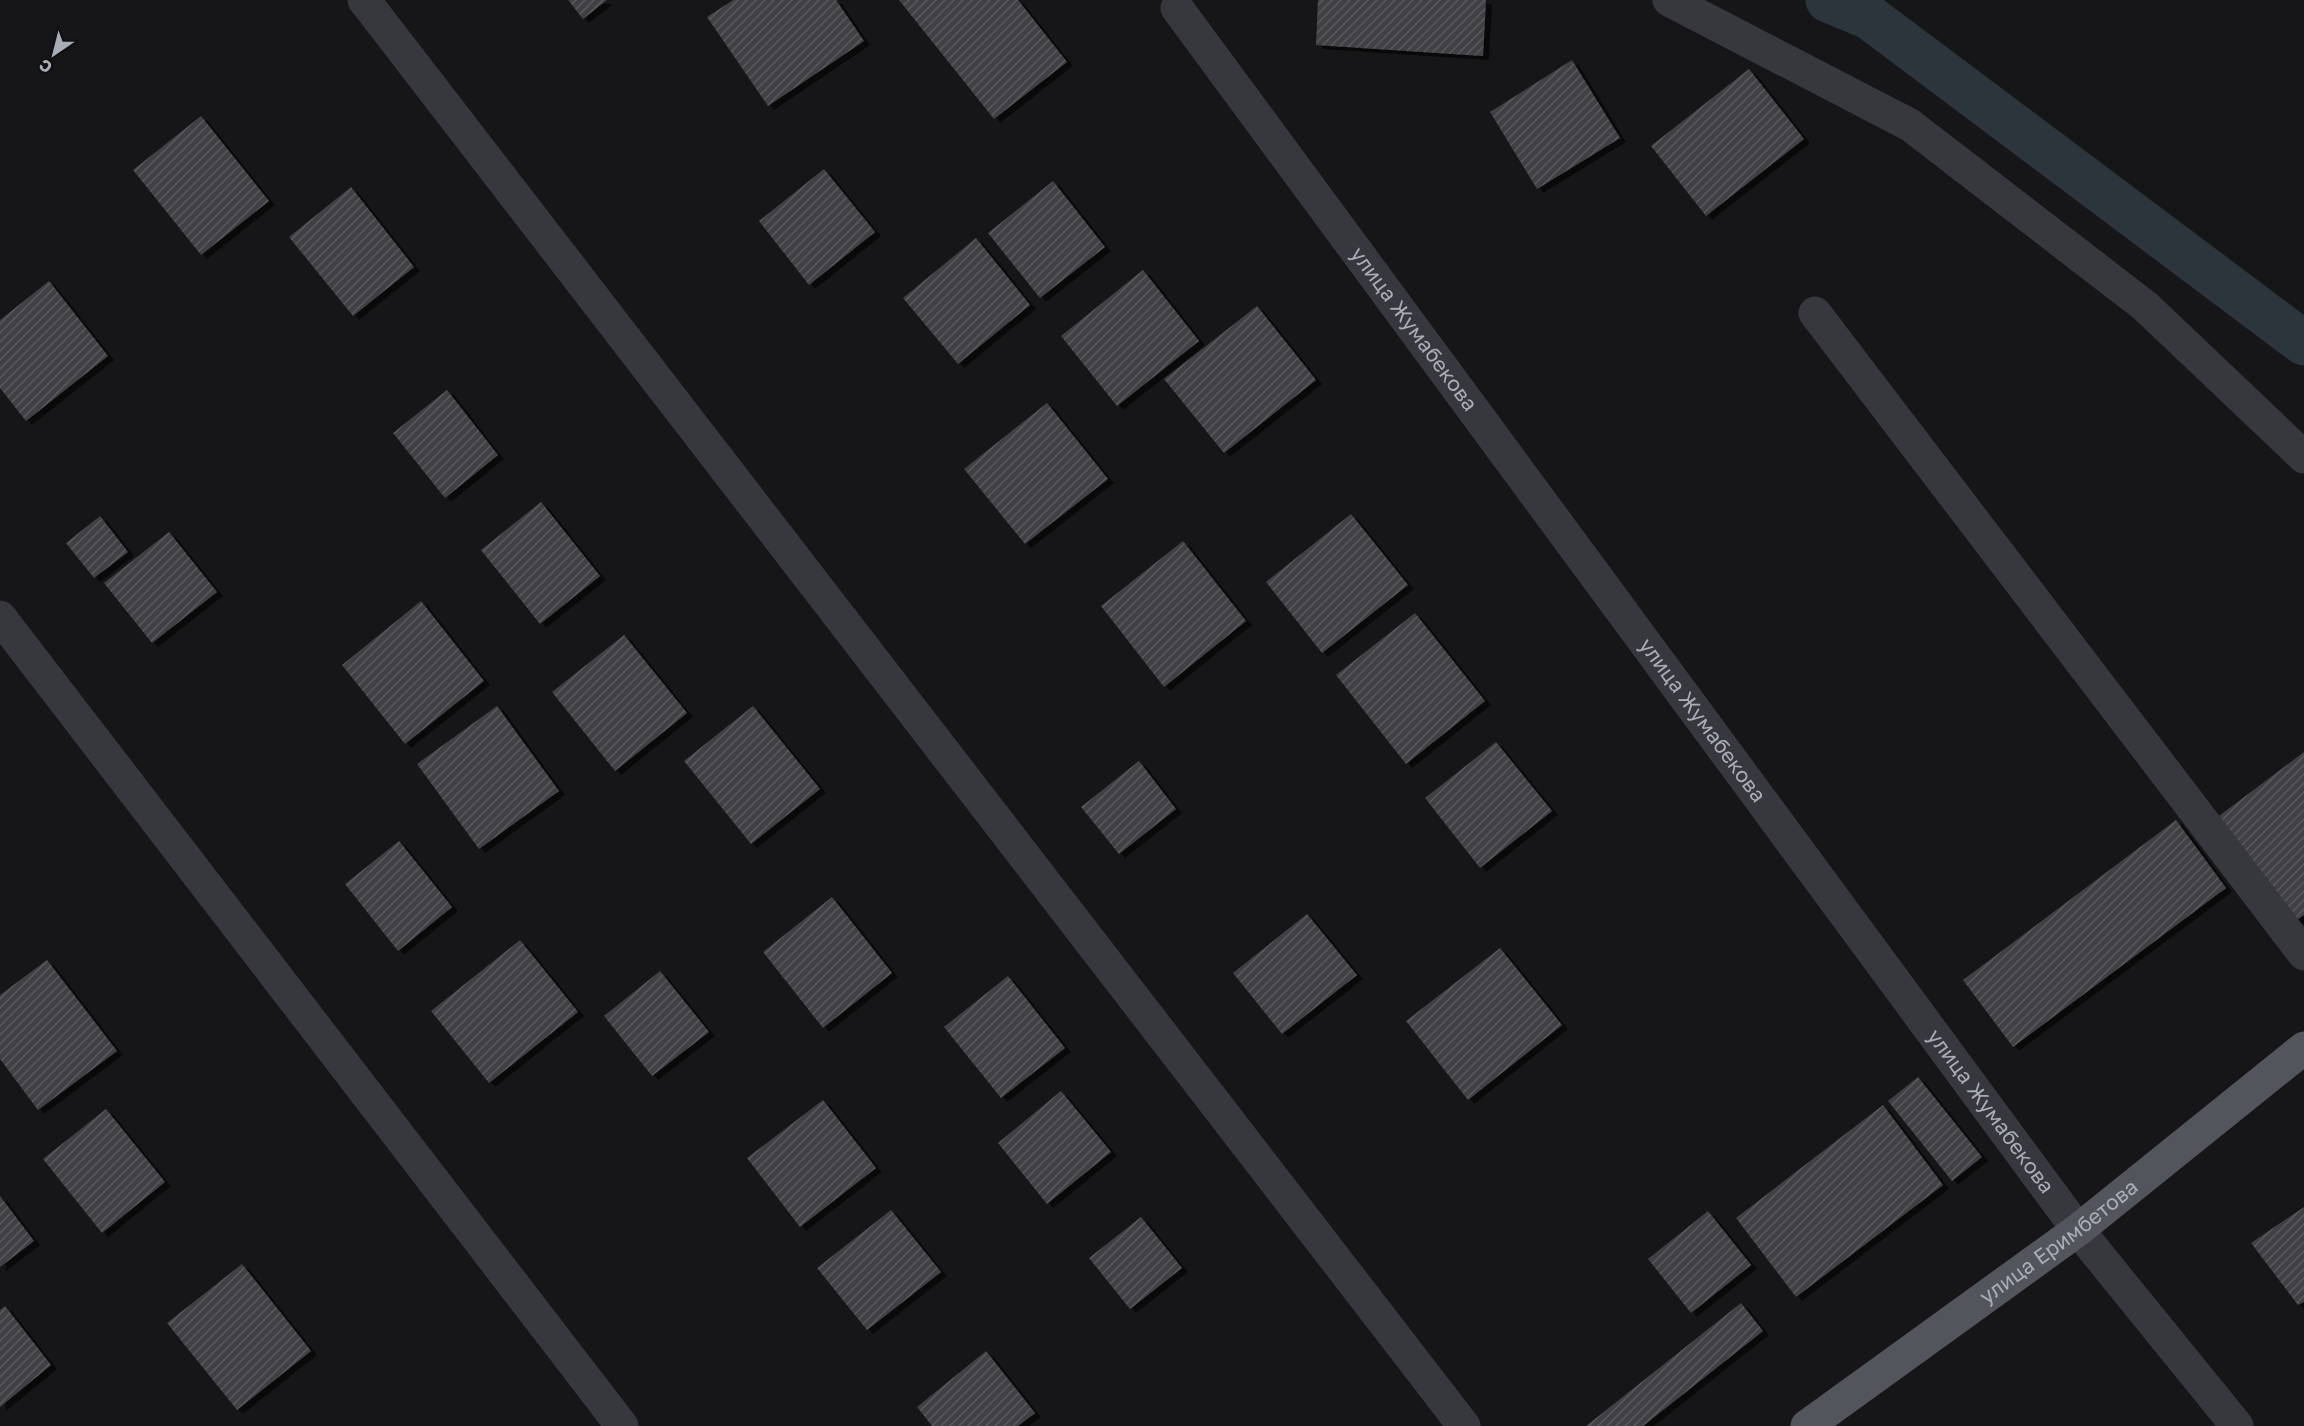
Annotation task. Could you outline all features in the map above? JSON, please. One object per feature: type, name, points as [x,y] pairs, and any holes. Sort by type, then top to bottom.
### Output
[{"type":"main road","name":"улица Еримбетова","points":[[1807,1426],[2078,1230],[2304,1048]]},
{"type":"street","points":[[364,0],[1464,1426]]},
{"type":"street","points":[[1669,0],[1911,125],[2145,306],[2304,457]]},
{"type":"street","name":"улица Жумабекова","points":[[1177,8],[2078,1230],[2237,1426]]},
{"type":"street","points":[[1815,313],[2304,954]]},
{"type":"street","points":[[0,617],[622,1426]]},
{"type":"building","points":[[568,0],[607,0],[583,19]]},
{"type":"building","points":[[733,0],[836,0],[864,41],[768,106],[707,17]]},
{"type":"building","points":[[899,0],[1018,0],[1067,62],[994,119]]},
{"type":"building","points":[[1318,0],[1486,0],[1483,56],[1316,45]]},
{"type":"building","points":[[1572,60],[1620,138],[1537,189],[1490,112]]},
{"type":"building","points":[[1749,69],[1804,139],[1706,216],[1651,146]]},
{"type":"building","points":[[201,116],[269,201],[201,255],[133,170]]},
{"type":"building","points":[[824,169],[875,232],[809,285],[759,221]]},
{"type":"building","points":[[1053,181],[1105,247],[1040,298],[988,233]]},
{"type":"building","points":[[351,187],[414,267],[353,316],[289,237]]},
{"type":"building","points":[[976,238],[1030,305],[958,364],[903,298]]},
{"type":"building","points":[[1143,270],[1199,341],[1117,406],[1061,336]]},
{"type":"building","points":[[49,281],[108,356],[26,421],[0,388],[0,320]]},
{"type":"building","points":[[1257,306],[1316,380],[1224,453],[1164,379]]},
{"type":"building","points":[[447,390],[498,455],[445,498],[393,433]]},
{"type":"building","points":[[1047,403],[1108,479],[1025,544],[964,469]]},
{"type":"building","points":[[541,502],[600,576],[540,624],[481,550]]},
{"type":"building","points":[[1351,514],[1408,585],[1322,653],[1266,582]]},
{"type":"building","points":[[100,516],[128,552],[94,578],[66,543]]},
{"type":"building","points":[[169,532],[217,592],[152,643],[104,583]]},
{"type":"building","points":[[1183,541],[1246,621],[1164,687],[1101,606]]},
{"type":"building","points":[[421,601],[484,681],[405,744],[342,665]]},
{"type":"building","points":[[1415,613],[1485,701],[1406,764],[1336,675]]},
{"type":"building","points":[[624,635],[687,713],[615,771],[552,692]]},
{"type":"building","points":[[497,706],[559,791],[479,849],[417,764]]},
{"type":"building","points":[[753,706],[820,789],[751,844],[684,761]]},
{"type":"building","points":[[1496,742],[1552,811],[1480,868],[1425,798]]},
{"type":"building","points":[[2304,752],[2304,915],[2293,923],[2215,819]]},
{"type":"building","points":[[1139,761],[1176,809],[1119,854],[1081,807]]},
{"type":"building","points":[[2176,820],[2226,888],[2013,1047],[1963,980]]},
{"type":"building","points":[[399,841],[452,907],[398,951],[345,884]]},
{"type":"building","points":[[832,897],[892,973],[823,1028],[763,952]]},
{"type":"building","points":[[1307,914],[1357,975],[1282,1034],[1233,973]]},
{"type":"building","points":[[520,940],[578,1012],[489,1083],[431,1011]]},
{"type":"building","points":[[1500,948],[1562,1025],[1468,1100],[1406,1021]]},
{"type":"building","points":[[47,960],[117,1051],[38,1110],[0,1059],[0,995]]},
{"type":"building","points":[[660,971],[709,1032],[652,1076],[604,1016]]},
{"type":"building","points":[[1008,976],[1065,1048],[1001,1098],[944,1027]]},
{"type":"building","points":[[1918,1077],[1982,1157],[1952,1181],[1888,1101]]},
{"type":"building","points":[[1061,1091],[1111,1152],[1047,1204],[998,1143]]},
{"type":"building","points":[[823,1100],[876,1168],[800,1227],[747,1158]]},
{"type":"building","points":[[1883,1105],[1943,1185],[1796,1297],[1736,1218]]},
{"type":"building","points":[[106,1109],[165,1182],[102,1233],[43,1159]]},
{"type":"building","points":[[0,1196],[34,1241],[0,1267]]},
{"type":"building","points":[[2304,1207],[2304,1302],[2298,1305],[2251,1243]]},
{"type":"building","points":[[891,1210],[941,1272],[867,1330],[817,1268]]},
{"type":"building","points":[[1708,1211],[1751,1265],[1691,1313],[1648,1259]]},
{"type":"building","points":[[1141,1217],[1182,1268],[1130,1309],[1089,1258]]},
{"type":"building","points":[[242,1264],[311,1351],[237,1410],[167,1323]]},
{"type":"building","points":[[1741,1303],[1763,1331],[1643,1426],[1586,1426]]},
{"type":"building","points":[[5,1306],[51,1365],[0,1407],[0,1310]]},
{"type":"building","points":[[986,1351],[1035,1413],[1018,1426],[932,1426],[917,1407]]},
{"type":"waterway","points":[[1828,0],[1869,17],[2304,343]]}]
